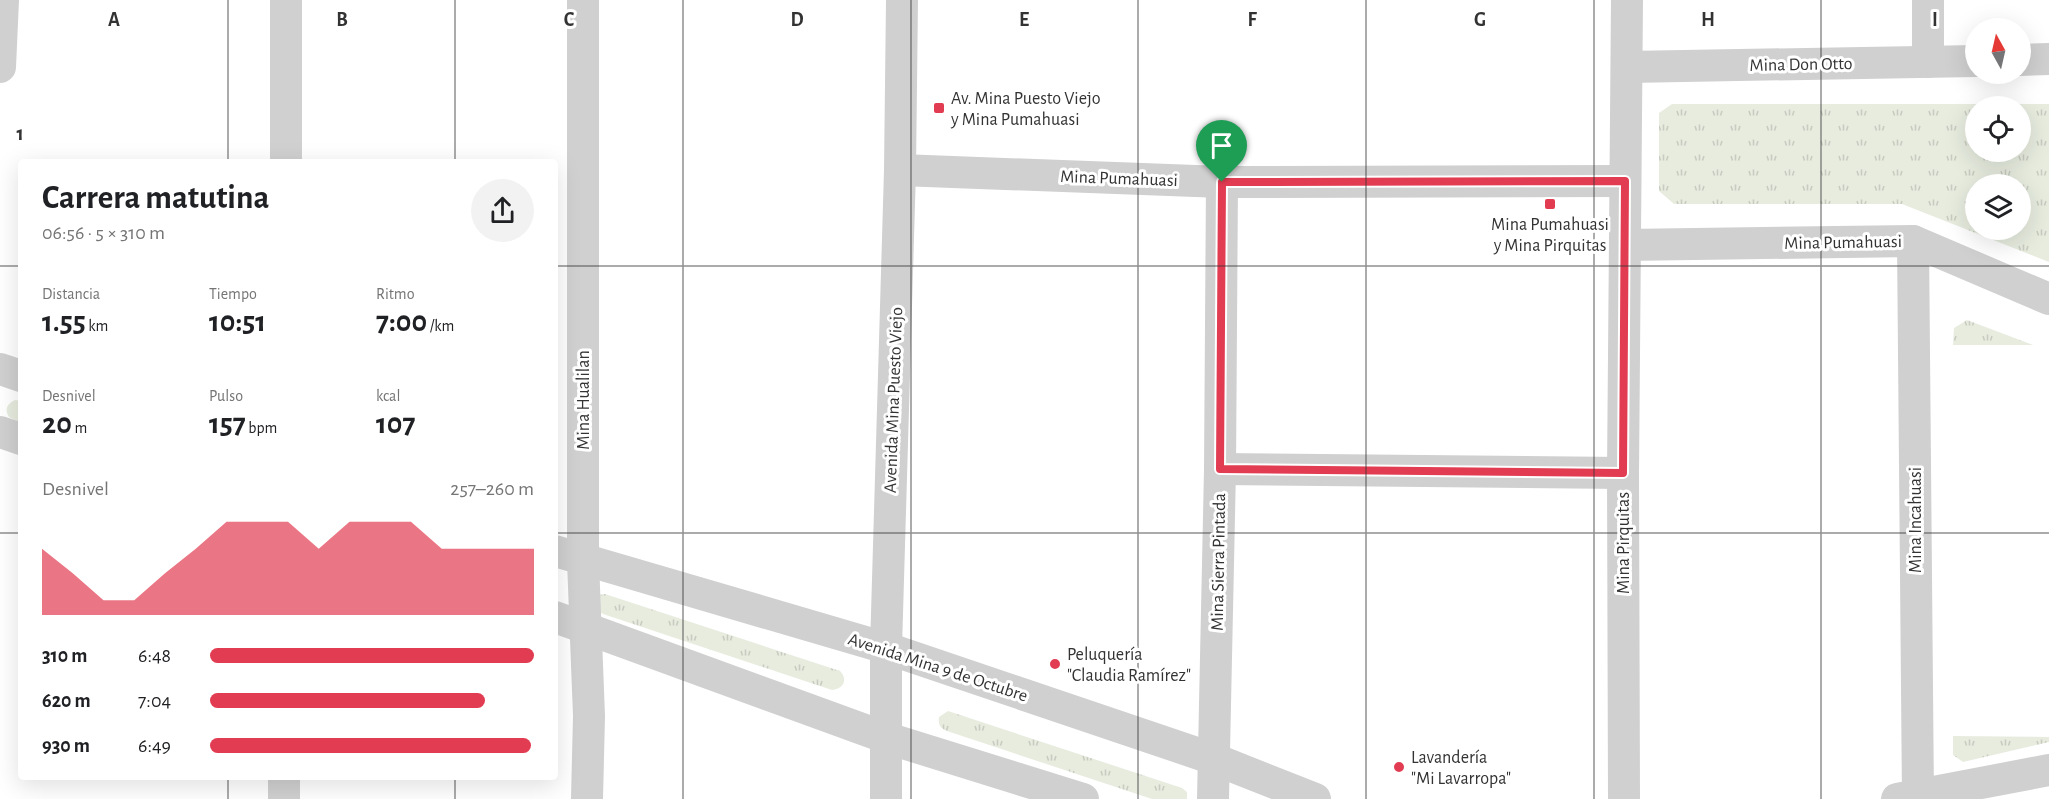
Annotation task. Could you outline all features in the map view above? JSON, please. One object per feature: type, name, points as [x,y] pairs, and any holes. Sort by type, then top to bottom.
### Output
[{"type":"street","points":[[0,67],[3,0]]},
{"type":"street","points":[[286,0],[286,159]]},
{"type":"street","name":"Mina Hualilan","points":[[583,0],[569,556],[585,627],[589,716],[587,799]]},
{"type":"street","name":"Avenida Mina Puesto Viejo","points":[[886,799],[886,648],[900,170],[902,0]]},
{"type":"street","name":"Mina Pirquitas","points":[[1624,799],[1623,473],[1627,0]]},
{"type":"street","points":[[1928,0],[1928,62]]},
{"type":"street","points":[[2031,60],[2049,59]]},
{"type":"street","name":"Mina Don Otto","points":[[1627,67],[1965,61]]},
{"type":"street","name":"Mina Pumahuasi","points":[[900,170],[1222,182],[1625,181]]},
{"type":"street","name":"Mina Sierra Pintada","points":[[1213,799],[1220,469],[1222,182]]},
{"type":"street","name":"Mina Pumahuasi","points":[[1625,244],[1913,241],[2049,299]]},
{"type":"street","name":"Mina Incahuasi","points":[[1911,797],[1913,241]]},
{"type":"street","points":[[0,369],[18,375]]},
{"type":"street","points":[[0,432],[18,438]]},
{"type":"street","points":[[1220,469],[1623,473]]},
{"type":"street","name":"Avenida Mina 9 de Octubre","points":[[569,556],[886,648],[1214,759],[1315,799]]},
{"type":"street","points":[[558,618],[887,738],[1083,799]]},
{"type":"street","points":[[1911,797],[2049,770]]},
{"type":"street","points":[[284,780],[284,799]]},
{"type":"green space","points":[[1672,104],[1965,104],[1965,162],[2031,162],[2031,104],[2049,104],[2049,262],[1993,240],[2031,240],[2031,174],[1965,174],[1965,229],[1902,204],[1674,204],[1659,191],[1659,113]]},
{"type":"green space","points":[[1967,320],[2033,345],[1953,345],[1954,328]]},
{"type":"green space","points":[[18,400],[18,422],[9,417],[8,405]]},
{"type":"green space","points":[[605,594],[840,671],[844,677],[844,683],[832,690],[603,614],[598,611],[599,595]]},
{"type":"green space","points":[[948,711],[1182,788],[1187,792],[1187,799],[1152,799],[947,731],[940,726],[939,717]]},
{"type":"green space","points":[[1953,736],[2049,737],[2049,742],[1963,762],[1953,755]]},
{"type":"place","name":"Av. Mina Puesto Viejo y Mina Pumahuasi","points":[[939,108]]},
{"type":"place","name":"Mina Pumahuasi y Mina Pirquitas","points":[[1550,204]]},
{"type":"place","name":"Peluquería \"Claudia Ramírez\"","points":[[1055,664]]},
{"type":"place","name":"Lavandería \"Mi Lavarropa\"","points":[[1399,767]]},
{"type":"route","points":[[1625,181],[1623,473],[1220,469],[1222,182],[1625,181]]}]
